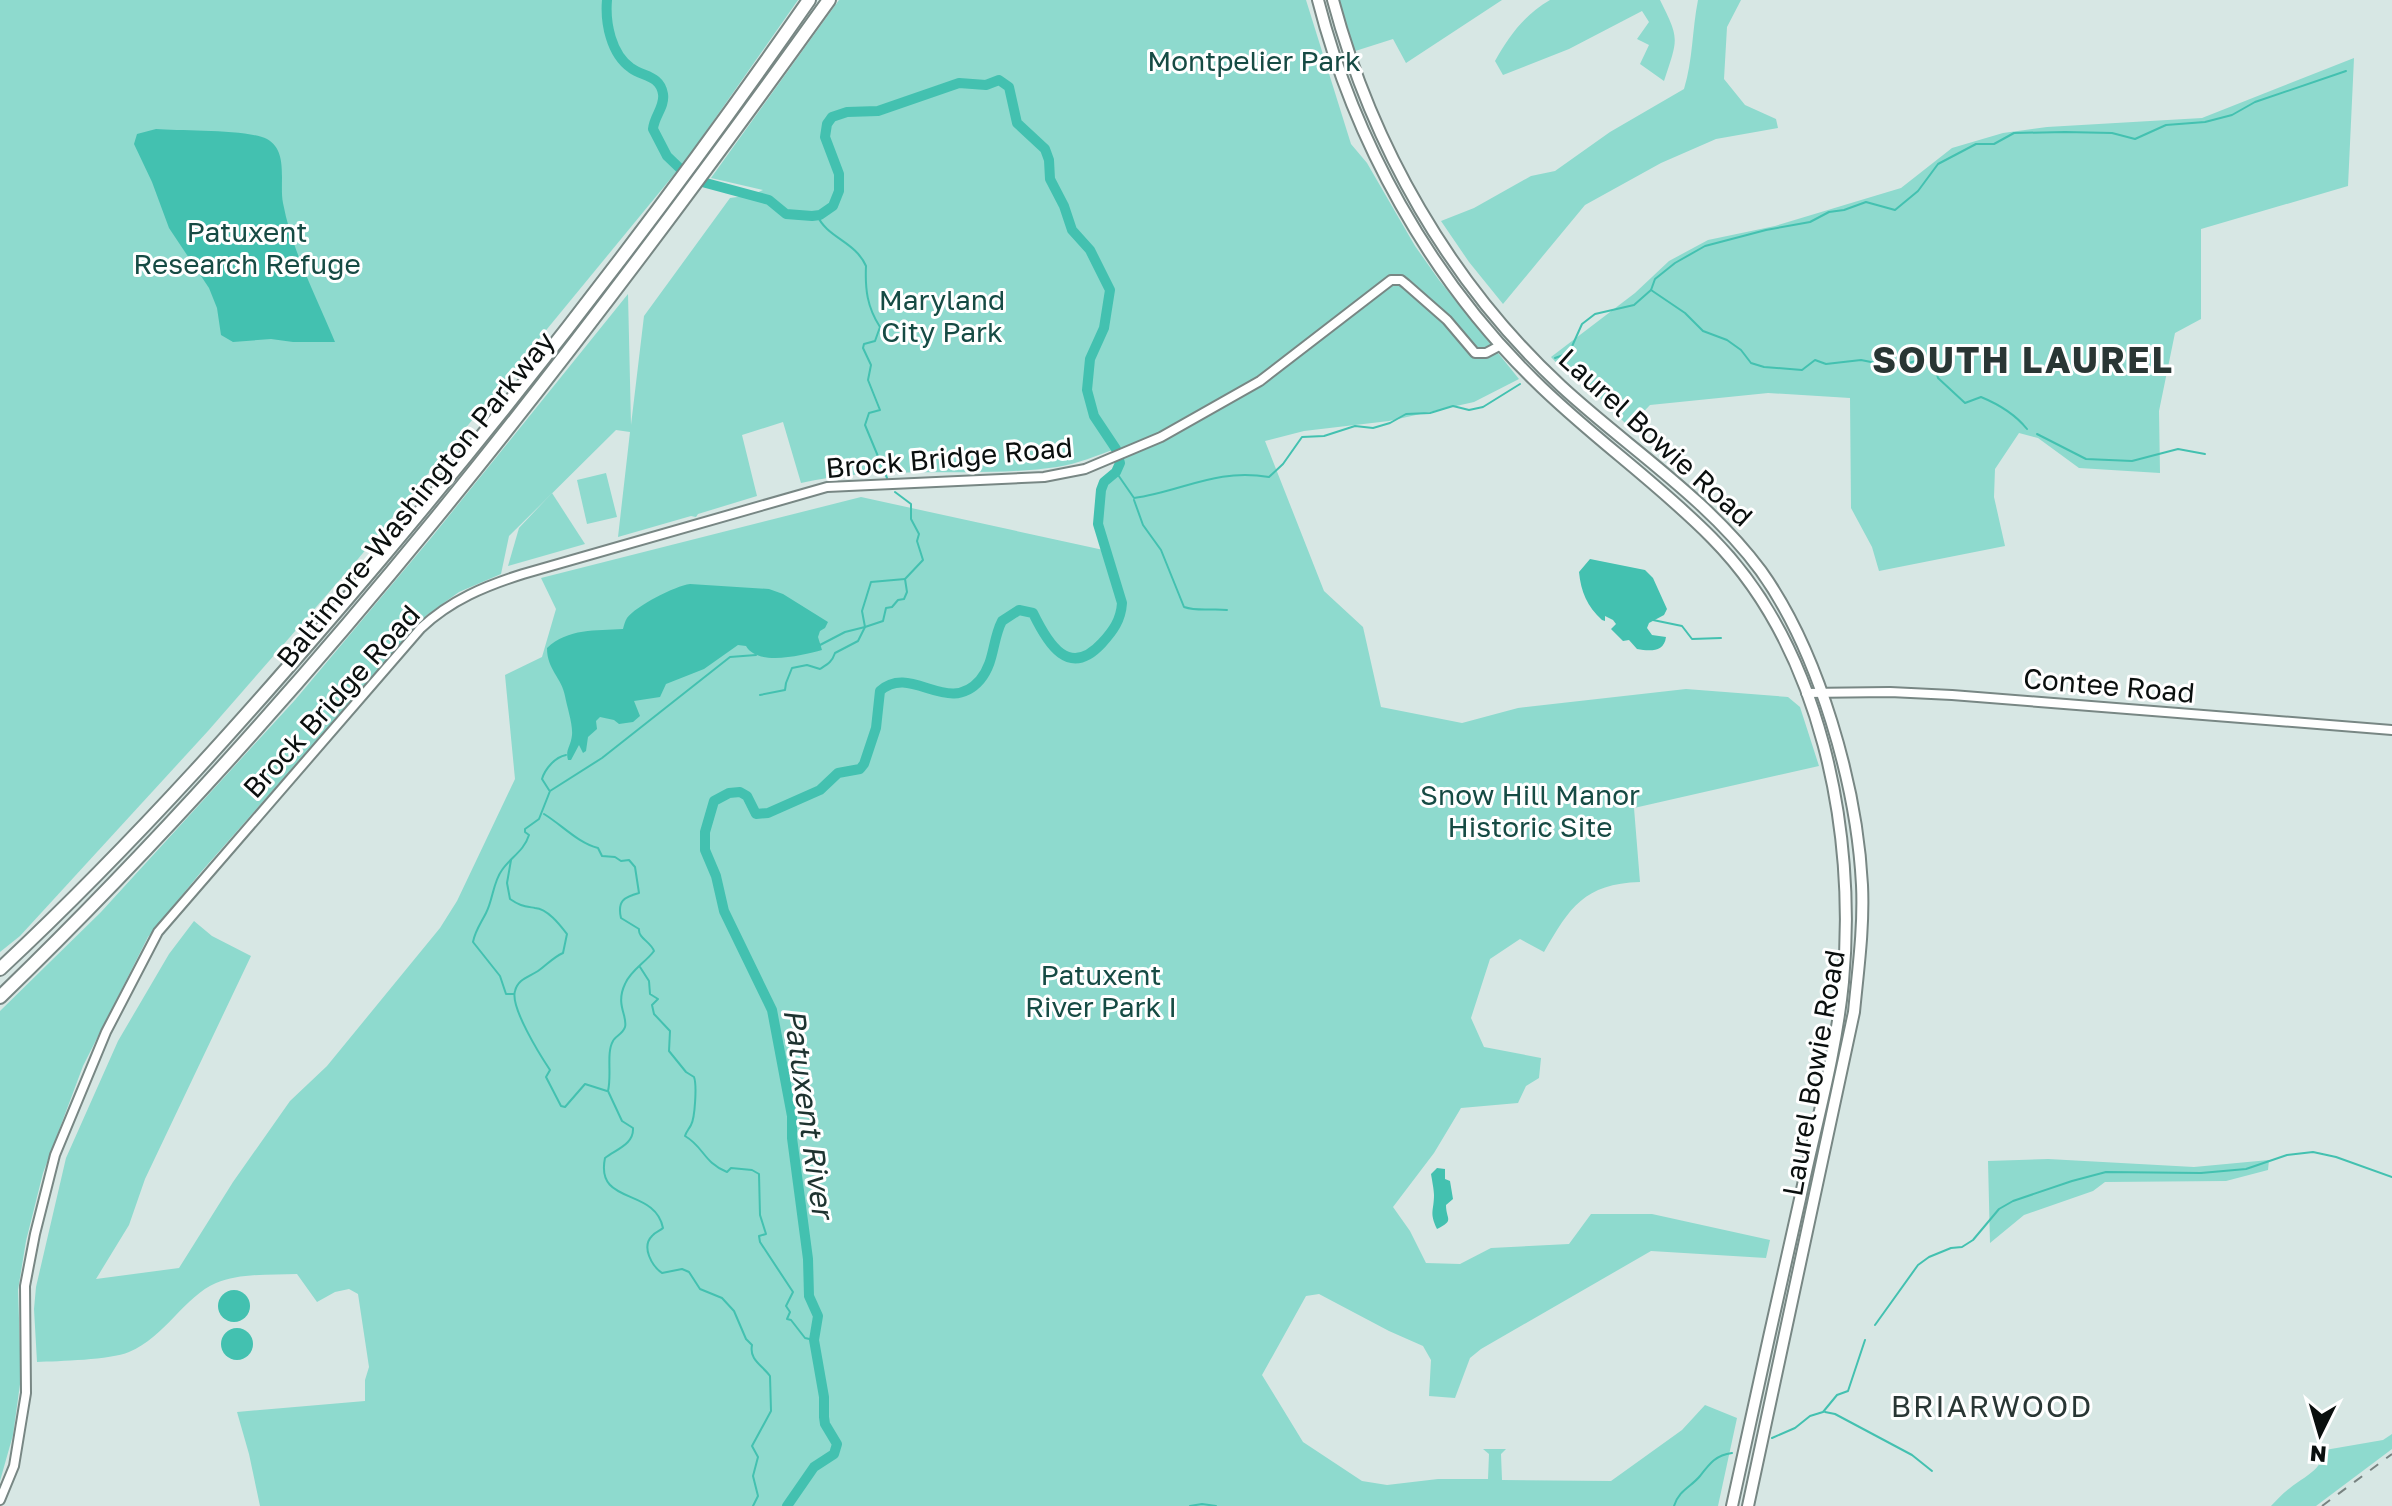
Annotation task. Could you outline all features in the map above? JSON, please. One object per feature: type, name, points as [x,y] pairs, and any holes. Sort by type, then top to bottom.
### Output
[{"type":"highway","name":"Baltimore-Washington Parkway","points":[[0,997],[177,814],[366,601],[539,388],[662,214],[710,138],[809,0]]},
{"type":"highway","name":"Baltimore-Washington Parkway","points":[[0,969],[115,856],[303,650],[476,444],[662,214],[722,146],[829,0]]},
{"type":"main road","name":"Laurel Bowie Road","points":[[1318,0],[1353,107],[1390,185],[1445,274],[1501,345],[1554,399],[1712,538],[1753,587],[1782,637],[1806,693],[1827,763],[1843,843],[1846,909],[1843,985],[1827,1076],[1732,1506]]},
{"type":"main road","name":"Laurel Bowie Road","points":[[1333,0],[1357,78],[1389,153],[1441,243],[1476,290],[1562,387],[1708,513],[1760,570],[1791,622],[1821,695],[1850,792],[1860,866],[1862,920],[1858,976],[1845,1060],[1748,1506]]},
{"type":"main road","points":[[1631,446],[1633,459],[1661,483],[1663,493]]},
{"type":"street","name":"Brock Bridge Road","points":[[0,1500],[14,1466],[26,1393],[25,1286],[35,1234],[55,1155],[106,1032],[158,932],[432,618],[457,601],[497,582],[810,491],[847,485],[1044,477],[1075,472],[1112,459],[1161,437],[1260,381],[1378,289],[1396,279],[1447,320],[1475,353],[1486,353],[1501,345]]},
{"type":"street","name":"Contee Road","points":[[1806,693],[1952,695],[2392,730]]},
{"type":"green space","name":"Patuxent Research Refuge","points":[[0,0],[798,0],[686,160],[358,559],[208,731],[20,936],[0,952]]},
{"type":"green space","points":[[839,0],[1306,0],[1351,144],[1367,163],[1415,246],[1439,280],[1519,379],[1474,402],[1389,421],[1304,431],[1265,441],[1324,591],[1363,627],[1381,707],[1462,723],[1518,708],[1686,689],[1788,697],[1800,707],[1819,766],[1634,808],[1640,882],[1605,887],[1581,901],[1562,922],[1544,952],[1520,939],[1490,959],[1471,1018],[1484,1047],[1541,1058],[1539,1078],[1526,1086],[1518,1103],[1461,1108],[1434,1153],[1393,1207],[1410,1231],[1426,1263],[1460,1264],[1491,1248],[1569,1244],[1591,1214],[1652,1214],[1770,1240],[1766,1258],[1651,1251],[1481,1349],[1470,1358],[1455,1398],[1429,1396],[1431,1360],[1423,1346],[1319,1294],[1306,1296],[1262,1375],[1303,1442],[1362,1481],[1387,1485],[1438,1479],[1488,1479],[1489,1454],[1483,1449],[1506,1449],[1501,1454],[1502,1480],[1611,1481],[1682,1430],[1705,1405],[1737,1418],[1718,1506],[260,1506],[237,1412],[365,1401],[365,1380],[369,1367],[358,1294],[349,1289],[335,1292],[317,1302],[297,1274],[235,1278],[205,1289],[153,1337],[129,1352],[97,1358],[37,1362],[36,1287],[66,1158],[118,1041],[169,954],[194,921],[212,936],[251,956],[145,1179],[129,1225],[96,1279],[179,1268],[233,1182],[290,1101],[327,1066],[440,928],[457,901],[515,779],[505,675],[542,657],[556,609],[541,578],[861,497],[1108,551],[1097,507],[1100,489],[1119,467],[1116,449],[1057,467],[993,472],[865,474],[801,483],[783,422],[742,435],[757,496],[696,517],[618,537],[630,432],[616,430],[509,536],[501,574],[459,592],[427,615],[201,872],[148,937],[83,1066],[43,1173],[26,1241],[18,1290],[21,1377],[13,1435],[0,1481],[0,1011],[101,912],[295,700],[431,538],[628,294],[631,425],[644,316],[730,198],[763,190],[711,178]]},
{"type":"green space","points":[[1333,0],[1502,0],[1406,63],[1393,39],[1349,53]]},
{"type":"green space","points":[[1550,0],[1660,0],[1675,39],[1664,81],[1640,64],[1649,45],[1637,39],[1649,22],[1642,11],[1569,49],[1503,75],[1495,61],[1500,52],[1525,19]]},
{"type":"green space","points":[[1698,0],[1741,0],[1727,27],[1724,79],[1745,105],[1776,119],[1778,128],[1716,139],[1661,163],[1585,205],[1503,304],[1441,221],[1474,208],[1531,176],[1555,171],[1610,132],[1684,89]]},
{"type":"green space","points":[[2354,58],[2348,186],[2201,229],[2201,319],[2175,333],[2159,411],[2160,473],[2079,468],[2038,438],[2019,433],[1995,469],[1994,497],[2005,546],[1879,571],[1872,547],[1851,508],[1850,398],[1768,393],[1650,405],[1629,427],[1551,357],[1635,293],[1669,261],[1708,240],[1775,226],[1901,188],[1952,148],[2003,133],[2047,127],[2202,118]]},
{"type":"green space","points":[[606,473],[617,517],[587,524],[577,480]]},
{"type":"green space","points":[[552,493],[585,544],[508,566],[519,528]]},
{"type":"green space","points":[[2048,1159],[2194,1167],[2269,1160],[2268,1170],[2226,1181],[2105,1182],[2093,1191],[2024,1215],[1990,1243],[1988,1161]]},
{"type":"green space","points":[[2392,1434],[2392,1449],[2316,1506],[2271,1506],[2317,1468],[2325,1450],[2383,1440]]},
{"type":"shaded area","points":[[156,129],[244,134],[267,139],[274,144],[281,159],[283,203],[292,238],[335,342],[271,339],[233,342],[221,335],[217,308],[209,288],[169,228],[134,144],[137,134]]},
{"type":"shaded area","points":[[1590,559],[1645,570],[1653,578],[1667,609],[1647,628],[1652,635],[1666,637],[1662,646],[1651,650],[1637,649],[1611,629],[1616,624],[1613,620],[1605,616],[1605,621],[1602,620],[1592,609],[1581,586],[1579,572]]},
{"type":"shaded area","points":[[690,584],[769,589],[783,594],[828,622],[818,637],[822,650],[770,658],[738,645],[704,669],[666,684],[660,697],[634,701],[640,716],[633,722],[619,724],[600,717],[596,721],[597,729],[588,737],[586,751],[583,753],[579,745],[571,760],[568,760],[571,721],[563,690],[549,662],[547,648],[573,634],[623,629],[627,618],[639,608],[666,592]]},
{"type":"shaded area","points":[[1437,1168],[1445,1169],[1445,1179],[1450,1181],[1453,1199],[1446,1205],[1448,1221],[1437,1229],[1433,1215],[1431,1174]]},
{"type":"shaded area","points":[[234,1290],[245,1295],[250,1306],[245,1317],[234,1322],[223,1317],[218,1306],[223,1295]]},
{"type":"shaded area","points":[[237,1328],[248,1333],[253,1344],[248,1355],[237,1360],[226,1355],[221,1344],[226,1333]]},
{"type":"waterway","name":"Patuxent River","points":[[607,0],[608,28],[619,55],[631,68],[655,80],[661,88],[662,103],[653,129],[667,156],[691,179],[769,200],[786,214],[820,215],[833,206],[839,191],[839,174],[825,137],[827,124],[832,117],[847,112],[878,111],[959,83],[986,85],[999,80],[1009,87],[1017,123],[1045,149],[1050,179],[1072,230],[1090,250],[1110,290],[1104,328],[1090,359],[1087,390],[1094,416],[1116,449],[1120,463],[1101,490],[1098,524],[1122,603],[1118,620],[1110,634],[1090,653],[1070,658],[1053,646],[1033,613],[1019,610],[1002,621],[985,673],[968,690],[942,692],[904,683],[892,684],[880,691],[876,728],[860,769],[838,773],[820,790],[768,813],[756,814],[747,796],[740,792],[729,793],[714,801],[705,832],[705,850],[716,876],[724,911],[772,1010],[792,1116],[792,1138],[808,1259],[809,1296],[818,1316],[814,1340],[824,1397],[825,1424],[837,1444],[834,1454],[814,1467],[787,1506]]},
{"type":"waterway","points":[[1651,290],[1655,279],[1705,246],[1810,222],[1829,212],[1866,202],[1895,210],[1918,191],[1938,164],[1976,144],[1994,144],[2014,133],[2112,133],[2135,139],[2166,125],[2205,122],[2232,115],[2255,102],[2346,71]]},
{"type":"waterway","points":[[817,215],[827,229],[855,251],[866,266],[868,298],[880,327],[875,341],[864,344],[863,348],[871,365],[868,380],[880,410],[869,413],[865,425],[887,478]]},
{"type":"waterway","points":[[1555,358],[1569,353],[1582,324],[1595,314],[1634,305],[1651,290],[1685,313],[1703,331],[1727,340],[1741,350],[1751,363],[1802,370],[1815,360],[1826,364],[1861,360],[1896,367],[1922,359],[1934,365],[1938,378],[1965,403],[1981,397],[2006,410],[2027,429]]},
{"type":"waterway","points":[[1116,472],[1134,498],[1216,478],[1269,477],[1283,464],[1302,437],[1324,436],[1355,426],[1373,428],[1406,414],[1430,413],[1453,406],[1469,410],[1483,407],[1520,384]]},
{"type":"waterway","points":[[2037,434],[2086,459],[2132,461],[2178,449],[2205,454]]},
{"type":"waterway","points":[[760,695],[785,690],[792,668],[807,665],[820,669],[825,666],[835,653],[858,641],[865,627],[883,621],[886,608],[904,599],[907,592],[905,579],[923,560],[917,541],[919,534],[911,519],[911,504],[895,492]]},
{"type":"waterway","points":[[1134,500],[1143,525],[1161,550],[1184,607],[1227,610]]},
{"type":"waterway","points":[[820,645],[845,632],[865,627],[862,611],[871,582],[905,579]]},
{"type":"waterway","points":[[1653,620],[1682,626],[1692,639],[1721,638]]},
{"type":"waterway","points":[[514,994],[506,994],[500,976],[473,942],[499,875],[524,845],[529,835],[525,829],[539,819],[550,791],[602,758],[730,657],[756,655]]},
{"type":"waterway","points":[[549,790],[542,779],[543,775],[554,761],[566,755]]},
{"type":"waterway","points":[[544,814],[577,838],[598,848],[602,856],[629,860],[635,867],[639,893],[623,901],[621,918],[639,929],[640,935],[654,951],[631,975],[622,991],[625,1027],[611,1046],[608,1091],[622,1121],[633,1128],[633,1134],[624,1146],[605,1158],[604,1173],[617,1190],[658,1215],[663,1228],[653,1235],[648,1245],[649,1256],[655,1266],[662,1273],[682,1269],[689,1272],[700,1289],[722,1298],[734,1311],[746,1339],[752,1345],[754,1358],[770,1376],[771,1411],[752,1446],[758,1457],[753,1476],[758,1496],[753,1506]]},
{"type":"waterway","points":[[511,860],[507,883],[510,899],[544,911],[567,934],[563,953],[516,987],[515,998],[521,1019],[550,1070],[546,1077],[561,1106],[565,1107],[585,1084],[607,1091]]},
{"type":"waterway","points":[[640,967],[649,981],[650,994],[658,999],[652,1005],[654,1014],[670,1031],[669,1051],[694,1077],[694,1116],[685,1136],[719,1168],[727,1172],[731,1168],[752,1170],[759,1174],[760,1215],[766,1234],[759,1236],[760,1242],[793,1292],[786,1306],[790,1312],[787,1319],[805,1338],[814,1340]]},
{"type":"waterway","points":[[1875,1325],[1918,1265],[1929,1257],[1962,1247],[1973,1240],[1999,1209],[2013,1201],[2072,1181],[2106,1172],[2201,1173],[2246,1169],[2287,1155],[2313,1152],[2392,1177]]},
{"type":"waterway","points":[[1772,1438],[1823,1412],[1837,1395],[1848,1391],[1865,1340]]},
{"type":"waterway","points":[[1825,1412],[1835,1414],[1912,1455],[1932,1471]]},
{"type":"waterway","points":[[1674,1506],[1682,1492],[1714,1460],[1732,1453]]},
{"type":"waterway","points":[[1190,1506],[1216,1506]]},
{"type":"railway","points":[[2322,1506],[2392,1454]]},
{"type":"district","name":"SOUTH LAUREL","points":[[2023,359]]},
{"type":"district","name":"BRIARWOOD","points":[[1992,1406]]},
{"type":"park label","name":"Montpelier Park","points":[[1254,60]]},
{"type":"park label","name":"Maryland City Park","points":[[942,315]]},
{"type":"park label","name":"Snow Hill Manor Historic Site","points":[[1530,810]]},
{"type":"park label","name":"Patuxent River Park I","points":[[1101,990]]}]
